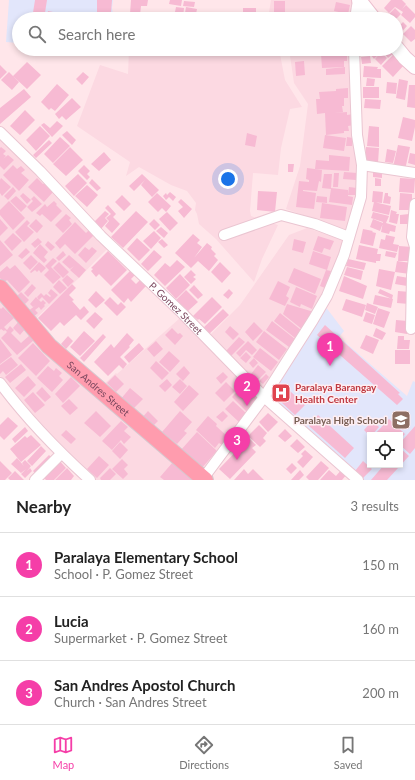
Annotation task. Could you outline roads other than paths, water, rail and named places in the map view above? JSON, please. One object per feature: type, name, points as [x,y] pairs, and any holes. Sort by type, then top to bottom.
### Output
[{"type":"main road","name":"San Andres Street","points":[[0,288],[49,346],[203,479]]},
{"type":"street","points":[[356,12],[359,0]]},
{"type":"street","points":[[359,0],[368,12]]},
{"type":"street","points":[[203,479],[264,397],[327,296],[344,255],[362,197],[362,165],[357,135],[354,56]]},
{"type":"street","points":[[403,56],[415,68]]},
{"type":"street","name":"P. Gomez Street","points":[[0,132],[40,171],[101,236],[182,313],[264,397],[358,480]]},
{"type":"street","points":[[362,165],[415,173]]},
{"type":"street","points":[[411,329],[415,247],[412,237],[415,204]]},
{"type":"street","points":[[224,235],[281,216],[315,224],[349,237]]},
{"type":"street","points":[[0,383],[61,454],[90,480]]},
{"type":"street","points":[[35,480],[61,454]]},
{"type":"place","name":"Paralaya Elementary School","points":[[330,366]]},
{"type":"place","name":"Paralaya Barangay Health Center","points":[[281,393]]},
{"type":"place","name":"Lucia","points":[[247,406]]},
{"type":"place","name":"Paralaya High School","points":[[401,420]]},
{"type":"place","name":"San Andres Apostol Church","points":[[237,460]]}]
